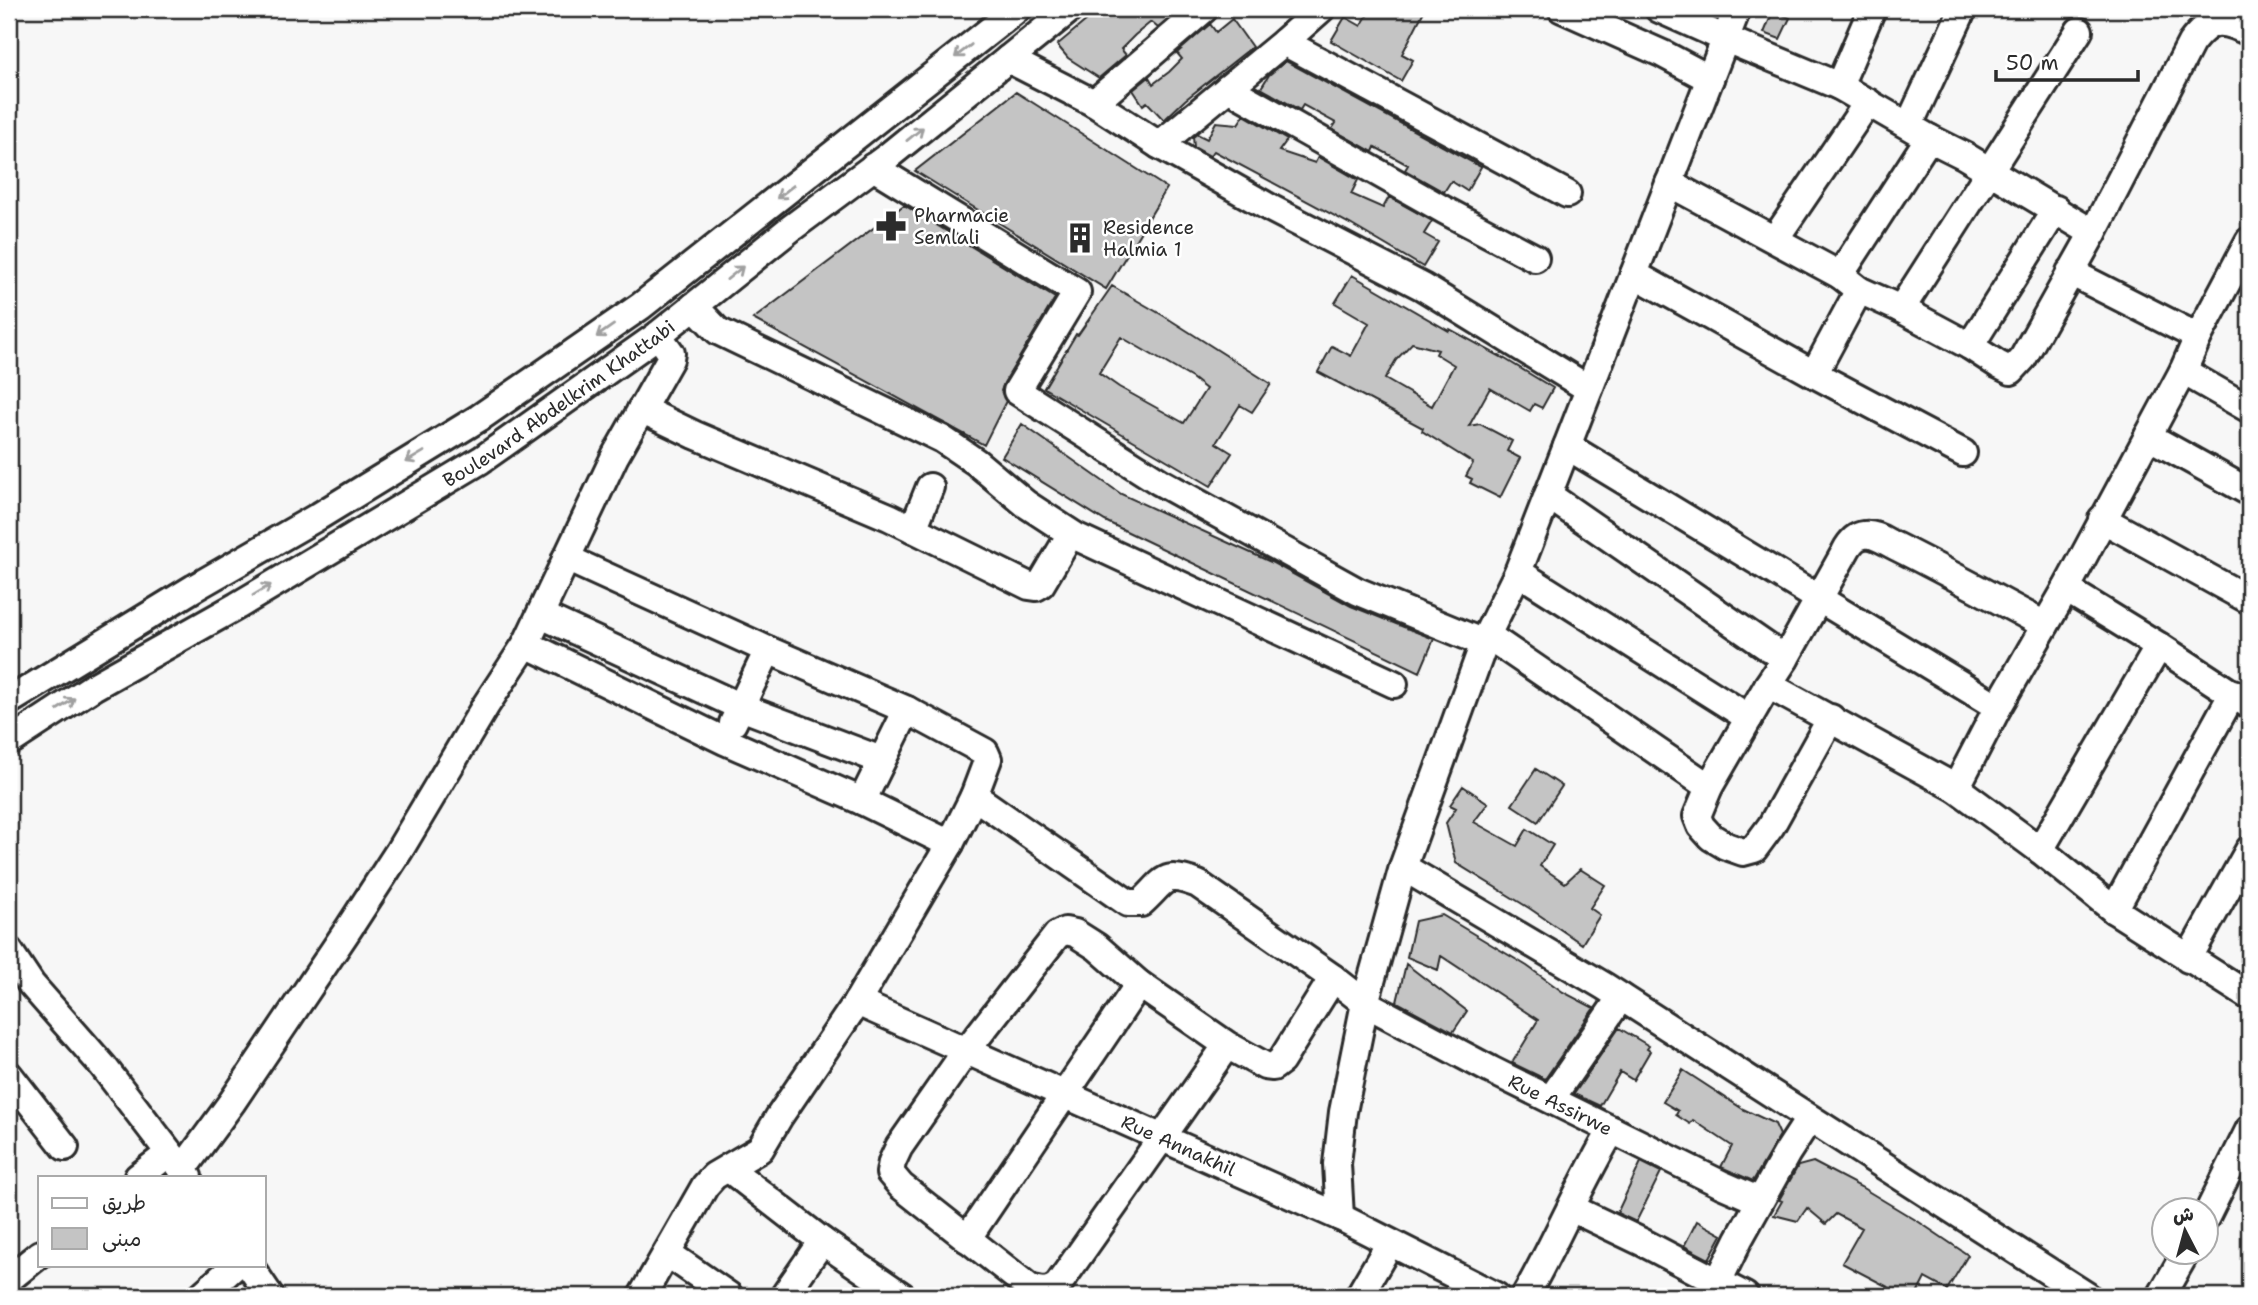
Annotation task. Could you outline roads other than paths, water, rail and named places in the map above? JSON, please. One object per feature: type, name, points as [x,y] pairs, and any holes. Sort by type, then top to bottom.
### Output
[{"type":"street","name":"Boulevard Abdelkrim Khattabi","points":[[9,701],[479,418],[619,321],[1017,9]]},
{"type":"street","name":"Boulevard Abdelkrim Khattabi","points":[[9,742],[118,672],[237,606],[481,460],[658,335],[1070,9]]},
{"type":"street","points":[[1094,103],[1204,9]]},
{"type":"street","points":[[1160,145],[1321,9]]},
{"type":"street","points":[[1562,9],[1663,54],[1710,79]]},
{"type":"street","points":[[1659,9],[1726,40],[1839,86],[1965,156],[2093,233]]},
{"type":"street","points":[[1340,1217],[1336,1175],[1343,1112],[1366,1003],[1403,867],[1486,639],[1518,572],[1737,9]]},
{"type":"street","points":[[1839,86],[1872,9]]},
{"type":"street","points":[[1814,374],[1850,283],[1919,132],[1963,9]]},
{"type":"street","points":[[1670,183],[2011,371],[2023,358],[2093,233],[2186,52],[2201,30],[2208,24],[2221,22],[2233,24],[2249,32]]},
{"type":"street","points":[[1901,309],[2079,31]]},
{"type":"street","points":[[1284,42],[1567,194]]},
{"type":"street","points":[[1008,59],[1094,103],[1160,145],[1272,209],[1423,287],[1589,389]]},
{"type":"street","points":[[1228,88],[1535,258]]},
{"type":"street","points":[[1775,239],[1868,102]]},
{"type":"street","points":[[873,167],[1077,292],[1017,391],[1160,482],[1357,591],[1486,639],[1709,787]]},
{"type":"street","points":[[1970,346],[2056,209]]},
{"type":"street","points":[[1956,788],[2183,371],[2249,241]]},
{"type":"street","points":[[2070,272],[2198,337]]},
{"type":"street","points":[[1634,274],[1963,453]]},
{"type":"street","points":[[694,306],[718,331],[942,439],[976,461],[1026,504],[1075,536],[1394,684]]},
{"type":"street","points":[[142,1176],[179,1167],[233,1102],[399,851],[486,705],[526,644],[615,456],[670,359],[671,353],[658,335]]},
{"type":"street","points":[[2183,371],[2249,409]]},
{"type":"street","points":[[641,409],[913,529],[1029,586],[1036,587],[1041,584],[1063,547]]},
{"type":"street","points":[[2148,436],[2249,492]]},
{"type":"street","points":[[1567,446],[1998,707]]},
{"type":"street","points":[[913,529],[930,487]]},
{"type":"street","points":[[1548,495],[1785,659]]},
{"type":"street","points":[[2102,519],[2249,600]]},
{"type":"street","points":[[1831,718],[1771,826],[1749,852],[1726,846],[1700,826],[1697,816],[1709,787],[1850,543],[1858,537],[1867,534],[1922,558],[2045,625]]},
{"type":"street","points":[[566,558],[907,710],[987,754],[988,759],[974,796],[950,844],[856,1002],[760,1149],[714,1176],[705,1186],[642,1296]]},
{"type":"street","points":[[1518,572],[1749,718]]},
{"type":"street","points":[[2066,589],[2241,699],[2114,910]]},
{"type":"street","points":[[541,615],[741,707],[881,760]]},
{"type":"street","points":[[526,644],[724,741],[862,801],[950,844]]},
{"type":"street","points":[[102,645],[118,672]]},
{"type":"street","points":[[2040,850],[2159,646]]},
{"type":"street","points":[[724,741],[768,650]]},
{"type":"street","points":[[1768,685],[1956,788],[2040,850],[2114,910],[2249,996]]},
{"type":"street","points":[[862,801],[907,710]]},
{"type":"street","name":"Rue Assirwe","points":[[974,796],[1128,903],[1141,903],[1155,887],[1168,879],[1181,877],[1198,884],[1366,1003],[1491,1070],[1760,1201]]},
{"type":"street","points":[[2189,959],[2249,850]]},
{"type":"street","points":[[1403,867],[1621,997],[2087,1296]]},
{"type":"street","points":[[1227,1045],[1058,1285],[1046,1292],[1030,1288],[901,1186],[892,1175],[890,1169],[899,1147],[966,1051],[1060,933],[1075,933],[1097,947],[1139,984],[1227,1045],[1265,1066],[1281,1061],[1333,978]]},
{"type":"street","points":[[9,951],[31,984],[103,1066],[179,1167]]},
{"type":"street","points":[[967,1240],[1139,984]]},
{"type":"street","points":[[1551,1099],[1621,997]]},
{"type":"street","name":"Rue Annakhil","points":[[856,1002],[1340,1217],[1496,1296]]},
{"type":"street","points":[[9,1075],[65,1147]]},
{"type":"street","points":[[1715,1289],[1760,1201],[1809,1119]]},
{"type":"street","points":[[1525,1296],[1612,1130]]},
{"type":"street","points":[[2216,1196],[2249,1130]]},
{"type":"street","points":[[729,1168],[886,1292]]},
{"type":"street","points":[[1571,1208],[1715,1289],[1745,1296]]},
{"type":"street","points":[[785,1296],[822,1241]]},
{"type":"street","points":[[1359,1296],[1390,1243]]},
{"type":"street","points":[[667,1253],[729,1296]]},
{"type":"street","points":[[9,1279],[38,1256]]},
{"type":"street","points":[[201,1296],[235,1266]]},
{"type":"street","points":[[250,1266],[270,1296]]},
{"type":"street","points":[[2161,1296],[2178,1266]]},
{"type":"street","points":[[9,1287],[13,1296]]},
{"type":"place","name":"Pharmacie Semlali","points":[[891,226]]},
{"type":"place","name":"Residence Halmia 1","points":[[1080,238]]}]
